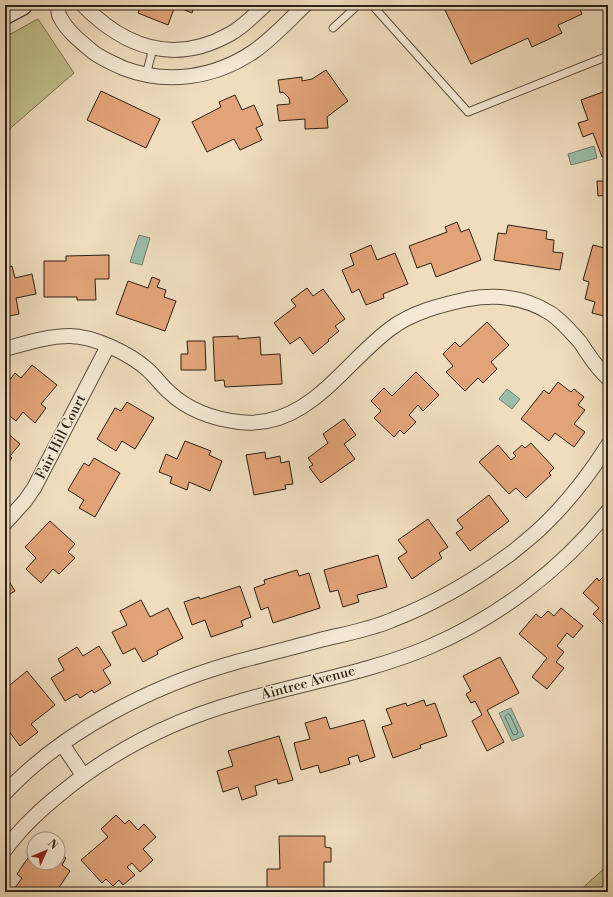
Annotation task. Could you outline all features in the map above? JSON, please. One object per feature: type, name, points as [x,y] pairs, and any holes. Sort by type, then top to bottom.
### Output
[{"type":"street","points":[[5,14],[22,5]]},
{"type":"street","points":[[58,5],[59,16],[69,30],[96,54],[111,63],[146,75],[162,78],[179,78],[212,72],[227,67],[266,42],[305,5]]},
{"type":"street","points":[[83,5],[104,25],[119,34],[135,42],[153,48],[168,50],[183,49],[216,42],[231,34],[265,5]]},
{"type":"street","points":[[5,349],[33,341],[72,336],[108,346],[127,354],[147,369],[168,392],[180,402],[195,410],[217,418],[241,422],[259,422],[277,418],[298,409],[318,396],[376,340],[400,322],[435,307],[476,298],[495,296],[513,298],[532,304],[550,313],[567,327],[580,342],[600,372],[608,378]]},
{"type":"street","name":"Fair Hill Court","points":[[5,523],[20,507],[34,488],[108,346]]},
{"type":"street","points":[[5,793],[43,758],[62,744],[81,731],[143,696],[182,679],[232,664],[372,627],[398,618],[453,592],[488,570],[542,527],[576,490],[608,446]]},
{"type":"street","name":"Aintree Avenue","points":[[5,850],[25,825],[83,775],[114,755],[157,731],[238,702],[390,662],[428,648],[468,629],[511,601],[549,572],[593,530],[608,511]]},
{"type":"street","points":[[62,744],[83,775]]},
{"type":"lane","points":[[333,28],[358,5]]},
{"type":"lane","points":[[372,5],[468,112],[608,56]]},
{"type":"lane","points":[[146,75],[153,48]]},
{"type":"shaded area","points":[[38,19],[74,73],[5,133],[5,37]]},
{"type":"shaded area","points":[[608,865],[608,892],[578,892]]},
{"type":"water","points":[[594,146],[597,158],[571,165],[568,154]]},
{"type":"water","points":[[139,235],[150,238],[142,265],[130,262]]},
{"type":"water","points":[[507,389],[520,399],[512,409],[499,399]]},
{"type":"water","points":[[511,708],[524,736],[512,741],[499,713]]},
{"type":"building","points":[[132,5],[195,5],[192,13],[175,6],[168,25],[138,13],[140,8]]},
{"type":"building","points":[[451,5],[578,5],[582,14],[558,25],[562,33],[532,47],[528,38],[471,64],[444,8]]},
{"type":"building","points":[[326,70],[348,101],[327,117],[328,128],[305,129],[305,119],[279,121],[277,105],[290,104],[289,98],[283,92],[280,93],[278,80],[302,77],[302,81],[312,79]]},
{"type":"building","points":[[608,90],[608,155],[602,157],[593,133],[583,137],[578,123],[588,120],[581,100]]},
{"type":"building","points":[[101,91],[160,119],[146,148],[87,120]]},
{"type":"building","points":[[235,95],[242,110],[254,105],[263,125],[256,128],[262,140],[240,150],[234,139],[207,152],[192,122],[221,107],[219,102]]},
{"type":"building","points":[[606,172],[608,172],[608,210],[607,195],[598,196],[597,181],[606,181]]},
{"type":"building","points":[[457,222],[461,232],[469,229],[481,260],[436,277],[431,263],[417,268],[409,246],[447,232],[445,227]]},
{"type":"building","points":[[508,225],[547,231],[546,239],[554,240],[553,252],[563,253],[560,270],[494,260],[498,233],[506,234]]},
{"type":"building","points":[[371,245],[377,260],[395,253],[408,284],[383,294],[384,298],[366,305],[359,289],[352,293],[342,270],[354,265],[350,254]]},
{"type":"building","points":[[593,245],[608,249],[608,317],[592,313],[595,302],[585,299],[589,282],[583,280]]},
{"type":"building","points":[[109,255],[109,279],[95,279],[96,300],[77,300],[77,297],[44,297],[44,261],[66,261],[66,256]]},
{"type":"building","points":[[12,266],[15,278],[32,274],[36,294],[16,298],[19,314],[5,317],[5,268]]},
{"type":"building","points":[[152,277],[160,280],[157,287],[166,290],[164,297],[176,301],[165,331],[116,314],[128,281],[148,288]]},
{"type":"building","points":[[307,288],[313,296],[323,289],[345,319],[335,326],[339,331],[313,354],[300,337],[290,344],[274,323],[296,306],[291,300]]},
{"type":"building","points":[[487,322],[509,345],[491,362],[497,369],[483,383],[478,378],[465,391],[446,372],[453,366],[443,354],[455,342],[460,347]]},
{"type":"building","points":[[238,336],[238,339],[260,337],[261,355],[280,354],[282,384],[225,387],[224,380],[215,381],[213,337]]},
{"type":"building","points":[[187,341],[205,341],[206,370],[181,370],[181,354],[188,354]]},
{"type":"building","points":[[32,365],[57,385],[41,404],[46,408],[35,423],[23,412],[16,421],[5,412],[5,386],[15,373],[21,378]]},
{"type":"building","points":[[416,372],[439,395],[423,411],[418,405],[409,415],[416,422],[404,434],[400,430],[394,437],[374,418],[381,411],[371,401],[384,388],[392,396]]},
{"type":"building","points":[[558,382],[571,392],[574,389],[584,397],[578,405],[585,410],[574,424],[585,432],[574,447],[555,433],[549,441],[521,419],[544,390],[549,394]]},
{"type":"building","points":[[127,402],[154,418],[135,449],[122,441],[116,451],[97,439],[115,408],[121,411]]},
{"type":"building","points":[[344,419],[356,435],[344,444],[355,459],[321,483],[309,467],[313,465],[308,458],[328,443],[323,434]]},
{"type":"building","points":[[5,431],[20,444],[10,456],[12,458],[5,466]]},
{"type":"building","points":[[185,441],[211,451],[209,455],[222,461],[210,491],[189,482],[187,490],[170,483],[172,477],[159,472],[166,454],[177,459]]},
{"type":"building","points":[[531,443],[554,468],[549,473],[551,475],[526,498],[516,488],[509,494],[479,462],[498,445],[511,460],[516,456],[513,453],[522,445],[525,448]]},
{"type":"building","points":[[265,452],[266,459],[280,456],[281,463],[289,461],[293,484],[285,485],[286,489],[254,495],[246,455]]},
{"type":"building","points":[[94,458],[120,473],[95,517],[79,508],[84,500],[68,490],[84,463],[89,466]]},
{"type":"building","points":[[489,495],[509,521],[470,551],[456,533],[463,528],[457,520]]},
{"type":"building","points":[[428,519],[448,547],[439,553],[442,558],[412,579],[398,558],[407,552],[398,540]]},
{"type":"building","points":[[50,521],[75,544],[68,552],[75,558],[59,574],[53,569],[41,583],[26,569],[36,558],[25,547]]},
{"type":"building","points":[[378,555],[387,587],[357,595],[359,602],[343,607],[338,590],[330,592],[324,570]]},
{"type":"building","points":[[297,570],[299,576],[309,573],[320,608],[273,623],[268,607],[261,610],[254,588],[265,584],[264,580]]},
{"type":"building","points":[[608,572],[608,629],[593,614],[599,608],[583,593],[597,578],[599,581]]},
{"type":"building","points":[[5,575],[15,591],[5,597]]},
{"type":"building","points":[[240,586],[251,617],[241,621],[243,626],[211,637],[205,620],[192,625],[184,602],[199,597],[200,599]]},
{"type":"building","points":[[141,600],[150,617],[168,608],[183,638],[157,651],[158,654],[143,662],[135,648],[123,654],[112,632],[127,625],[120,611]]},
{"type":"building","points":[[561,608],[583,626],[573,638],[567,633],[557,646],[564,652],[556,662],[564,668],[547,689],[532,677],[547,658],[519,634],[536,614],[541,618],[548,611],[554,616]]},
{"type":"building","points":[[99,646],[111,665],[103,670],[111,683],[94,693],[92,690],[80,698],[77,694],[65,701],[51,678],[64,670],[58,659],[77,647],[83,656]]},
{"type":"building","points":[[500,657],[519,693],[487,710],[504,742],[487,751],[472,721],[482,715],[475,701],[471,703],[466,694],[471,691],[463,676]]},
{"type":"building","points":[[27,671],[55,705],[31,724],[38,732],[20,746],[5,726],[5,689]]},
{"type":"building","points":[[424,700],[426,706],[435,703],[447,736],[420,745],[421,748],[393,758],[382,727],[392,724],[386,709],[406,703],[407,706]]},
{"type":"building","points":[[326,717],[330,729],[364,720],[375,757],[360,762],[358,755],[348,758],[350,764],[320,773],[318,765],[301,770],[294,743],[310,739],[305,723]]},
{"type":"building","points":[[279,736],[293,780],[278,784],[277,779],[255,786],[257,795],[242,800],[238,787],[223,792],[217,771],[233,766],[228,751]]},
{"type":"building","points":[[116,815],[125,824],[129,820],[138,830],[144,824],[156,837],[143,849],[153,860],[140,872],[132,863],[127,867],[135,875],[123,885],[119,880],[113,886],[106,879],[102,883],[81,860],[108,837],[101,829]]},
{"type":"building","points":[[279,836],[325,836],[325,847],[331,848],[331,862],[324,862],[324,892],[291,892],[291,888],[267,888],[267,869],[280,869]]},
{"type":"building","points":[[26,861],[26,871],[66,871],[66,868],[70,871],[56,892],[12,892],[22,878],[17,874]]}]
